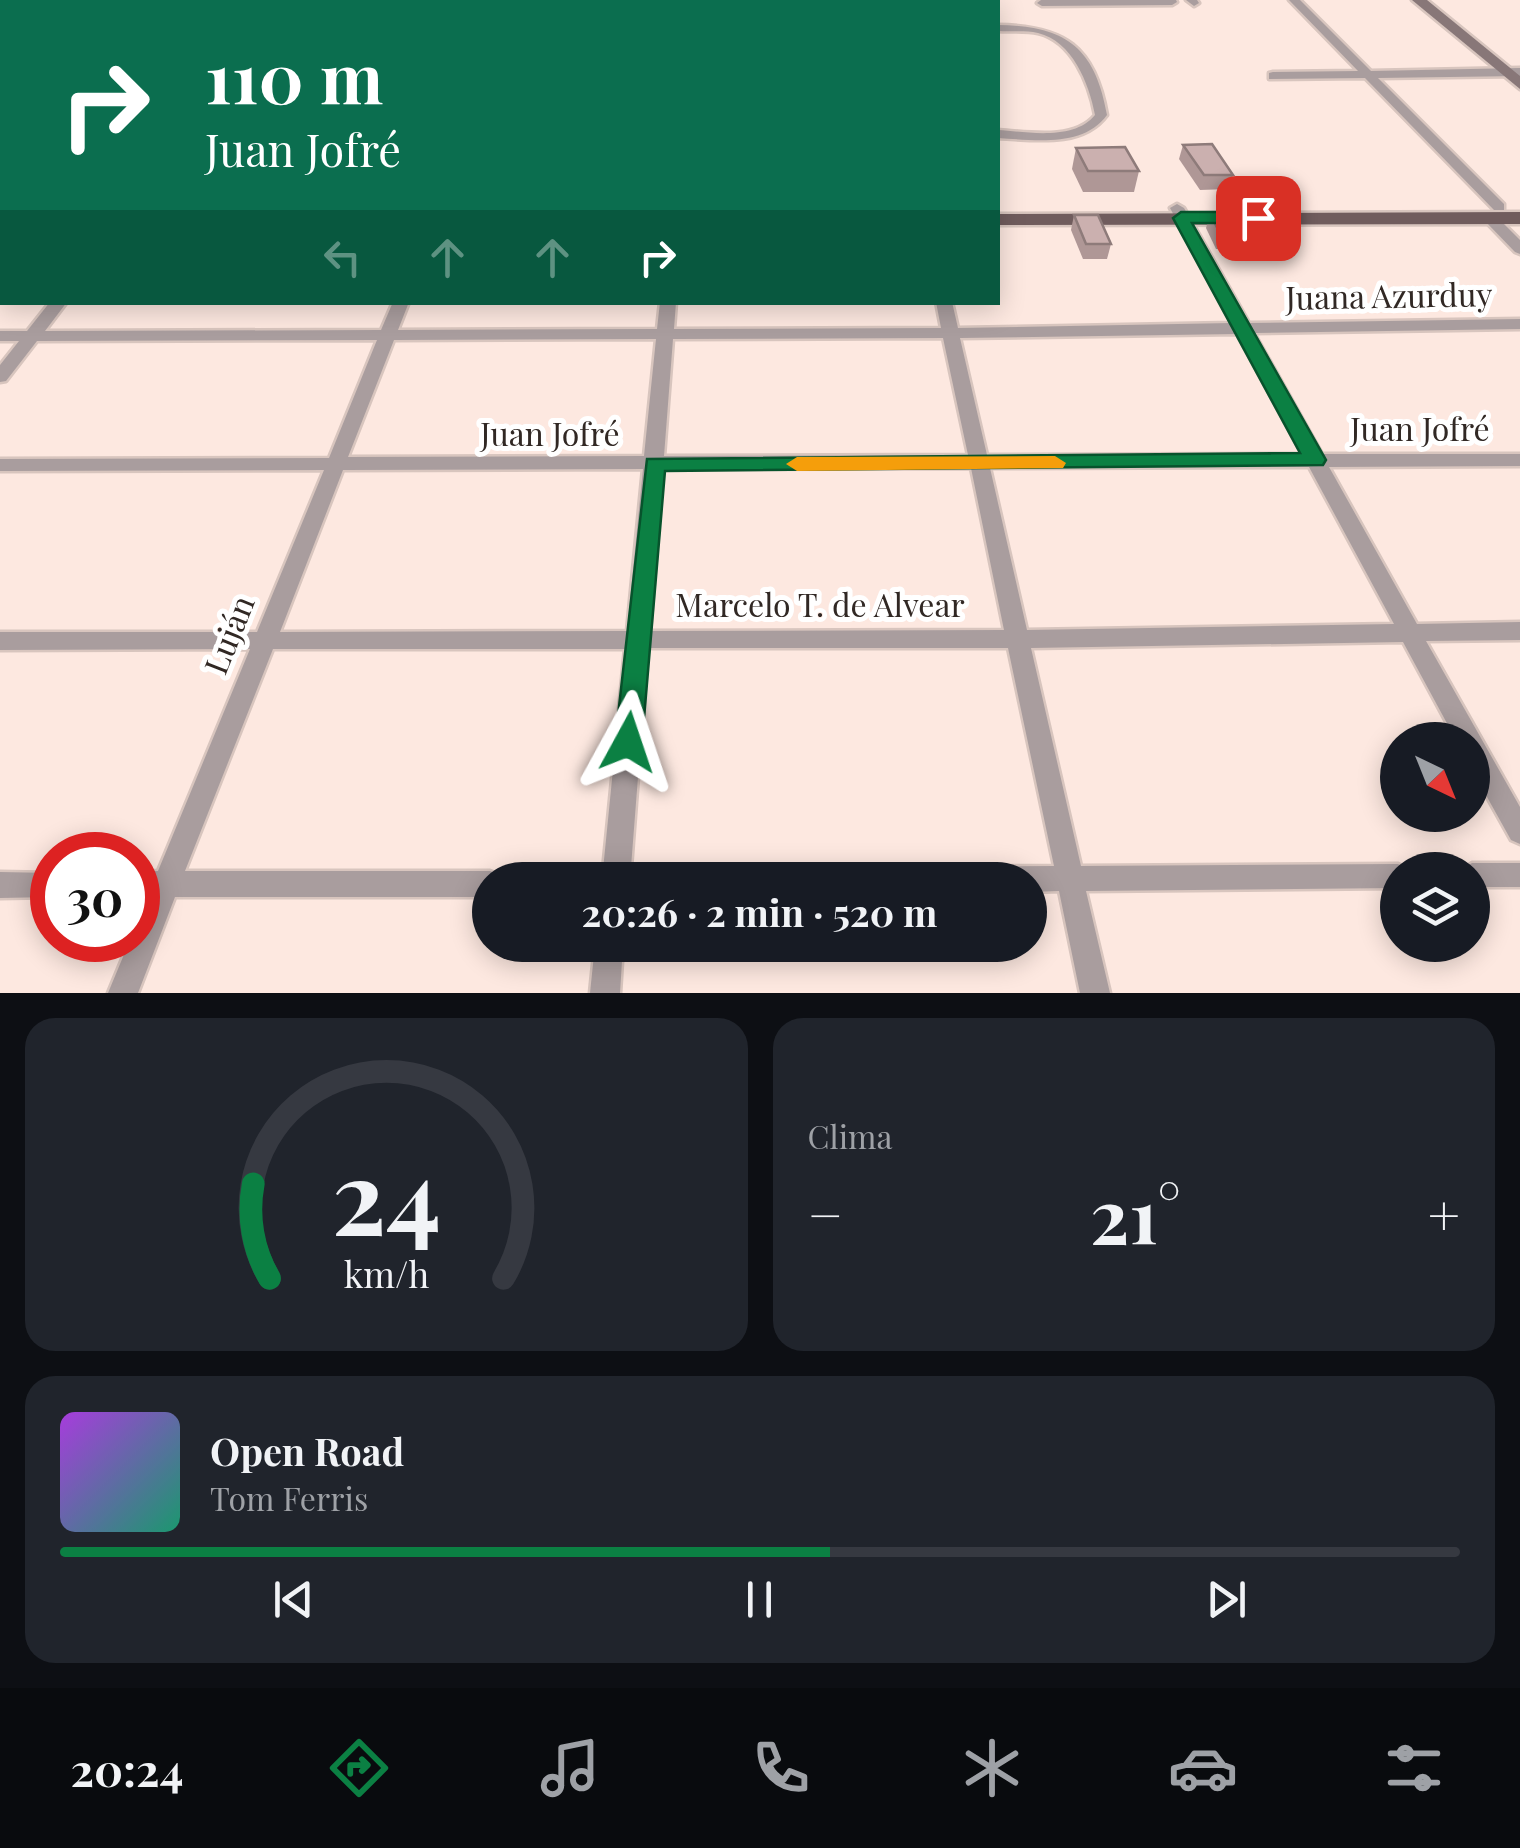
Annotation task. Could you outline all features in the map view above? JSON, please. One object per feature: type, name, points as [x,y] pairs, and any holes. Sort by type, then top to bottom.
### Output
[{"type":"main road","points":[[1000,208],[1179,213],[1495,212],[1520,206]]},
{"type":"main road","points":[[1495,212],[1520,218]]},
{"type":"main road","points":[[1000,220],[1179,213]]},
{"type":"street","points":[[1041,2],[1172,1],[1186,6],[1194,4],[1191,0]]},
{"type":"street","points":[[1294,0],[1495,212],[1520,249]]},
{"type":"street","points":[[1419,0],[1513,72],[1520,84]]},
{"type":"street","points":[[1041,2],[1054,24],[1054,36]]},
{"type":"street","points":[[1000,28],[1029,29],[1054,36],[1079,60],[1095,91],[1101,115],[1096,124],[1079,132],[1000,134]]},
{"type":"street","points":[[1273,76],[1513,72]]},
{"type":"street","points":[[1179,213],[1459,722]]},
{"type":"street","points":[[0,377],[57,305]]},
{"type":"street","name":"Luján","points":[[123,993],[399,305]]},
{"type":"street","points":[[618,862],[668,305]]},
{"type":"street","points":[[945,305],[1095,993]]},
{"type":"street","name":"Juana Azurduy","points":[[0,336],[1243,331],[1520,324]]},
{"type":"street","name":"Juan Jofré","points":[[0,465],[1520,460]]},
{"type":"street","name":"Marcelo T. de Alvear","points":[[0,640],[1018,638],[1520,631]]},
{"type":"street","points":[[1490,778],[1520,832]]},
{"type":"street","points":[[1490,876],[1520,875]]},
{"type":"street","points":[[1047,878],[1380,876]]},
{"type":"street","points":[[0,885],[30,884]]},
{"type":"street","points":[[160,884],[472,884]]},
{"type":"street","points":[[604,993],[607,962]]},
{"type":"building","points":[[1212,144],[1233,175],[1204,175],[1183,145]]},
{"type":"building","points":[[1125,147],[1139,171],[1088,171],[1076,148]]},
{"type":"building","points":[[1210,214],[1238,214],[1253,235],[1221,235]]},
{"type":"building","points":[[1074,215],[1098,215],[1111,244],[1086,244]]},
{"type":"slow traffic","points":[[797,464],[1055,463]]},
{"type":"route","points":[[628,742],[655,464],[1315,460],[1181,218],[1258,218]]}]
